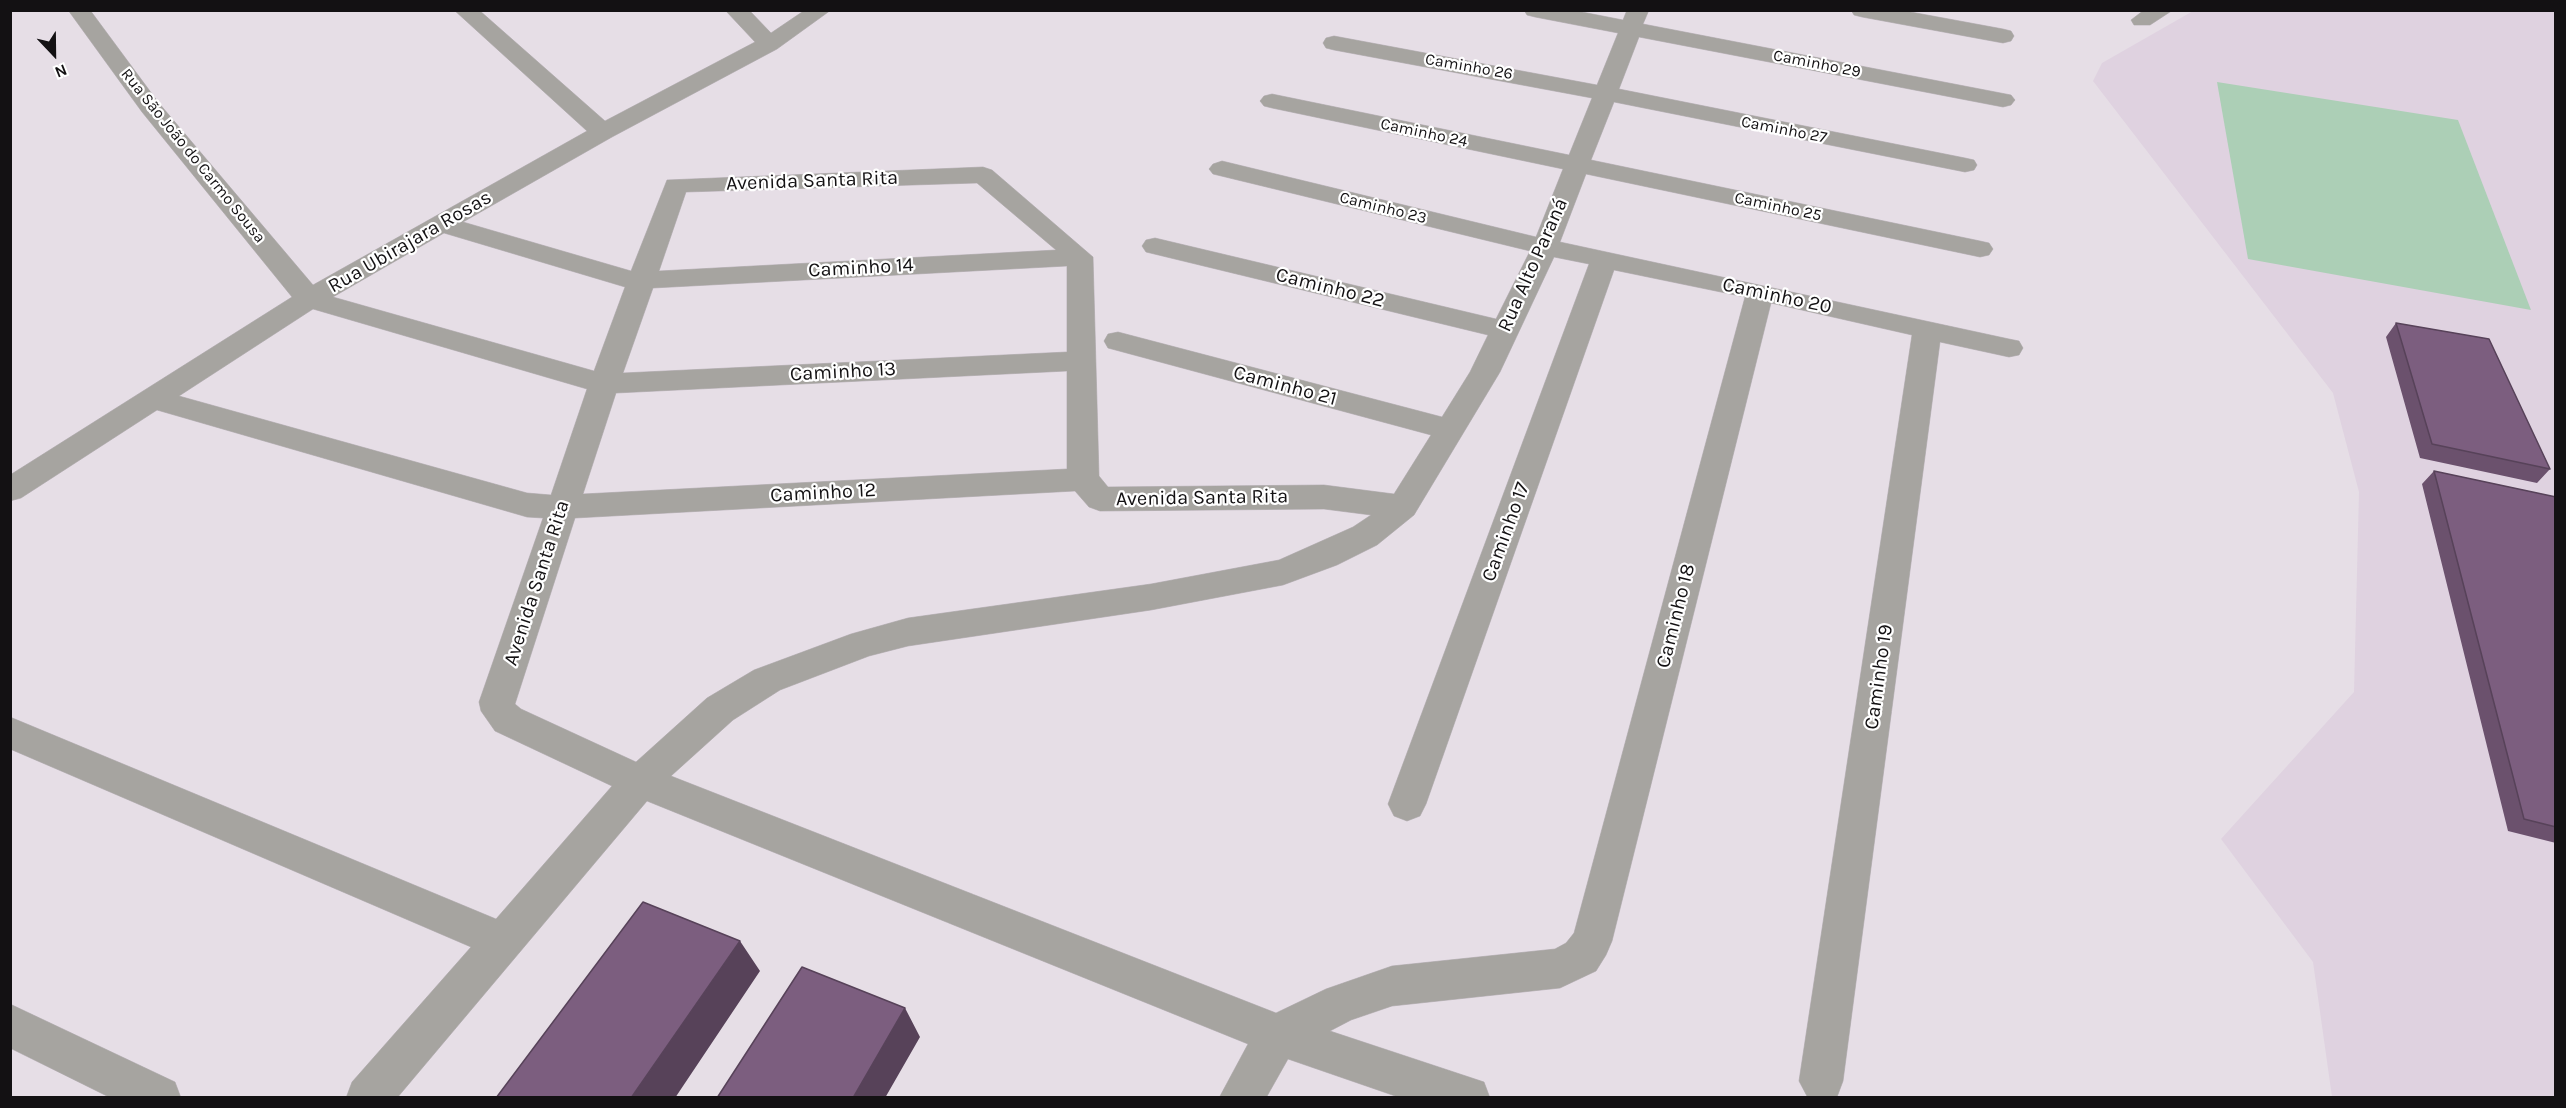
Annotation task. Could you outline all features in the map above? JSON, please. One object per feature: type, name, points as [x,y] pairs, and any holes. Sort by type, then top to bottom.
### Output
[{"type":"street","name":"Rua São João do Carmo Sousa","points":[[79,10],[150,107],[309,299]]},
{"type":"street","points":[[465,10],[603,132]]},
{"type":"street","points":[[736,10],[769,44]]},
{"type":"street","name":"Rua Ubirajara Rosas","points":[[10,490],[309,299],[603,132],[769,44],[820,10]]},
{"type":"street","name":"Caminho 29","points":[[1535,10],[1634,19],[2003,100]]},
{"type":"street","points":[[1862,10],[2003,36]]},
{"type":"street","points":[[2142,20],[2162,10]]},
{"type":"street","name":"Rua Alto Paraná","points":[[1403,507],[1485,372],[1545,247],[1634,19]]},
{"type":"street","name":"Caminho 26","points":[[1334,43],[1603,94]]},
{"type":"street","name":"Caminho 27","points":[[1603,94],[1965,165]]},
{"type":"street","name":"Caminho 24","points":[[1272,101],[1576,165]]},
{"type":"street","name":"Caminho 25","points":[[1576,165],[1980,249]]},
{"type":"street","name":"Caminho 23","points":[[1222,169],[1545,247]]},
{"type":"street","name":"Avenida Santa Rita","points":[[1080,256],[983,175],[676,185],[562,507],[497,702],[500,711],[508,720],[640,781],[1278,1035],[1468,1098]]},
{"type":"street","name":"Caminho 14","points":[[441,224],[619,278],[641,280],[1080,256]]},
{"type":"street","name":"Caminho 22","points":[[1155,246],[1505,330]]},
{"type":"street","name":"Caminho 20","points":[[1545,247],[2009,348]]},
{"type":"street","points":[[1080,256],[1083,480]]},
{"type":"street","name":"Caminho 17","points":[[1407,804],[1604,260]]},
{"type":"street","name":"Caminho 18","points":[[1278,1035],[1341,1003],[1392,986],[1560,968],[1581,957],[1592,941],[1760,292]]},
{"type":"street","name":"Caminho 13","points":[[309,299],[604,384],[1082,361]]},
{"type":"street","name":"Caminho 19","points":[[1821,1081],[1928,330]]},
{"type":"street","name":"Caminho 21","points":[[1118,342],[1451,430]]},
{"type":"street","name":"Caminho 12","points":[[152,398],[527,505],[562,507],[1083,480]]},
{"type":"street","name":"Avenida Santa Rita","points":[[1083,480],[1100,499],[1324,497],[1403,507]]},
{"type":"street","points":[[368,1098],[640,781],[720,709],[766,680],[862,644],[908,632],[1151,597],[1283,572],[1325,556],[1365,536],[1403,507]]},
{"type":"street","points":[[10,732],[502,940]]},
{"type":"street","points":[[10,1025],[159,1098]]},
{"type":"street","points":[[1241,1098],[1278,1035]]},
{"type":"shaded area","points":[[2193,11],[2555,11],[2555,1097],[2332,1097],[2313,962],[2221,839],[2354,692],[2359,492],[2333,393],[2093,81],[2102,63]]},
{"type":"green space","points":[[2217,82],[2458,120],[2531,310],[2248,259]]},
{"type":"building","points":[[2396,323],[2489,339],[2550,469],[2432,444]]},
{"type":"building","points":[[2434,471],[2556,497],[2556,827],[2524,819]]},
{"type":"building","points":[[643,902],[740,941],[631,1098],[496,1098]]},
{"type":"building","points":[[802,967],[905,1008],[853,1098],[717,1098]]}]
